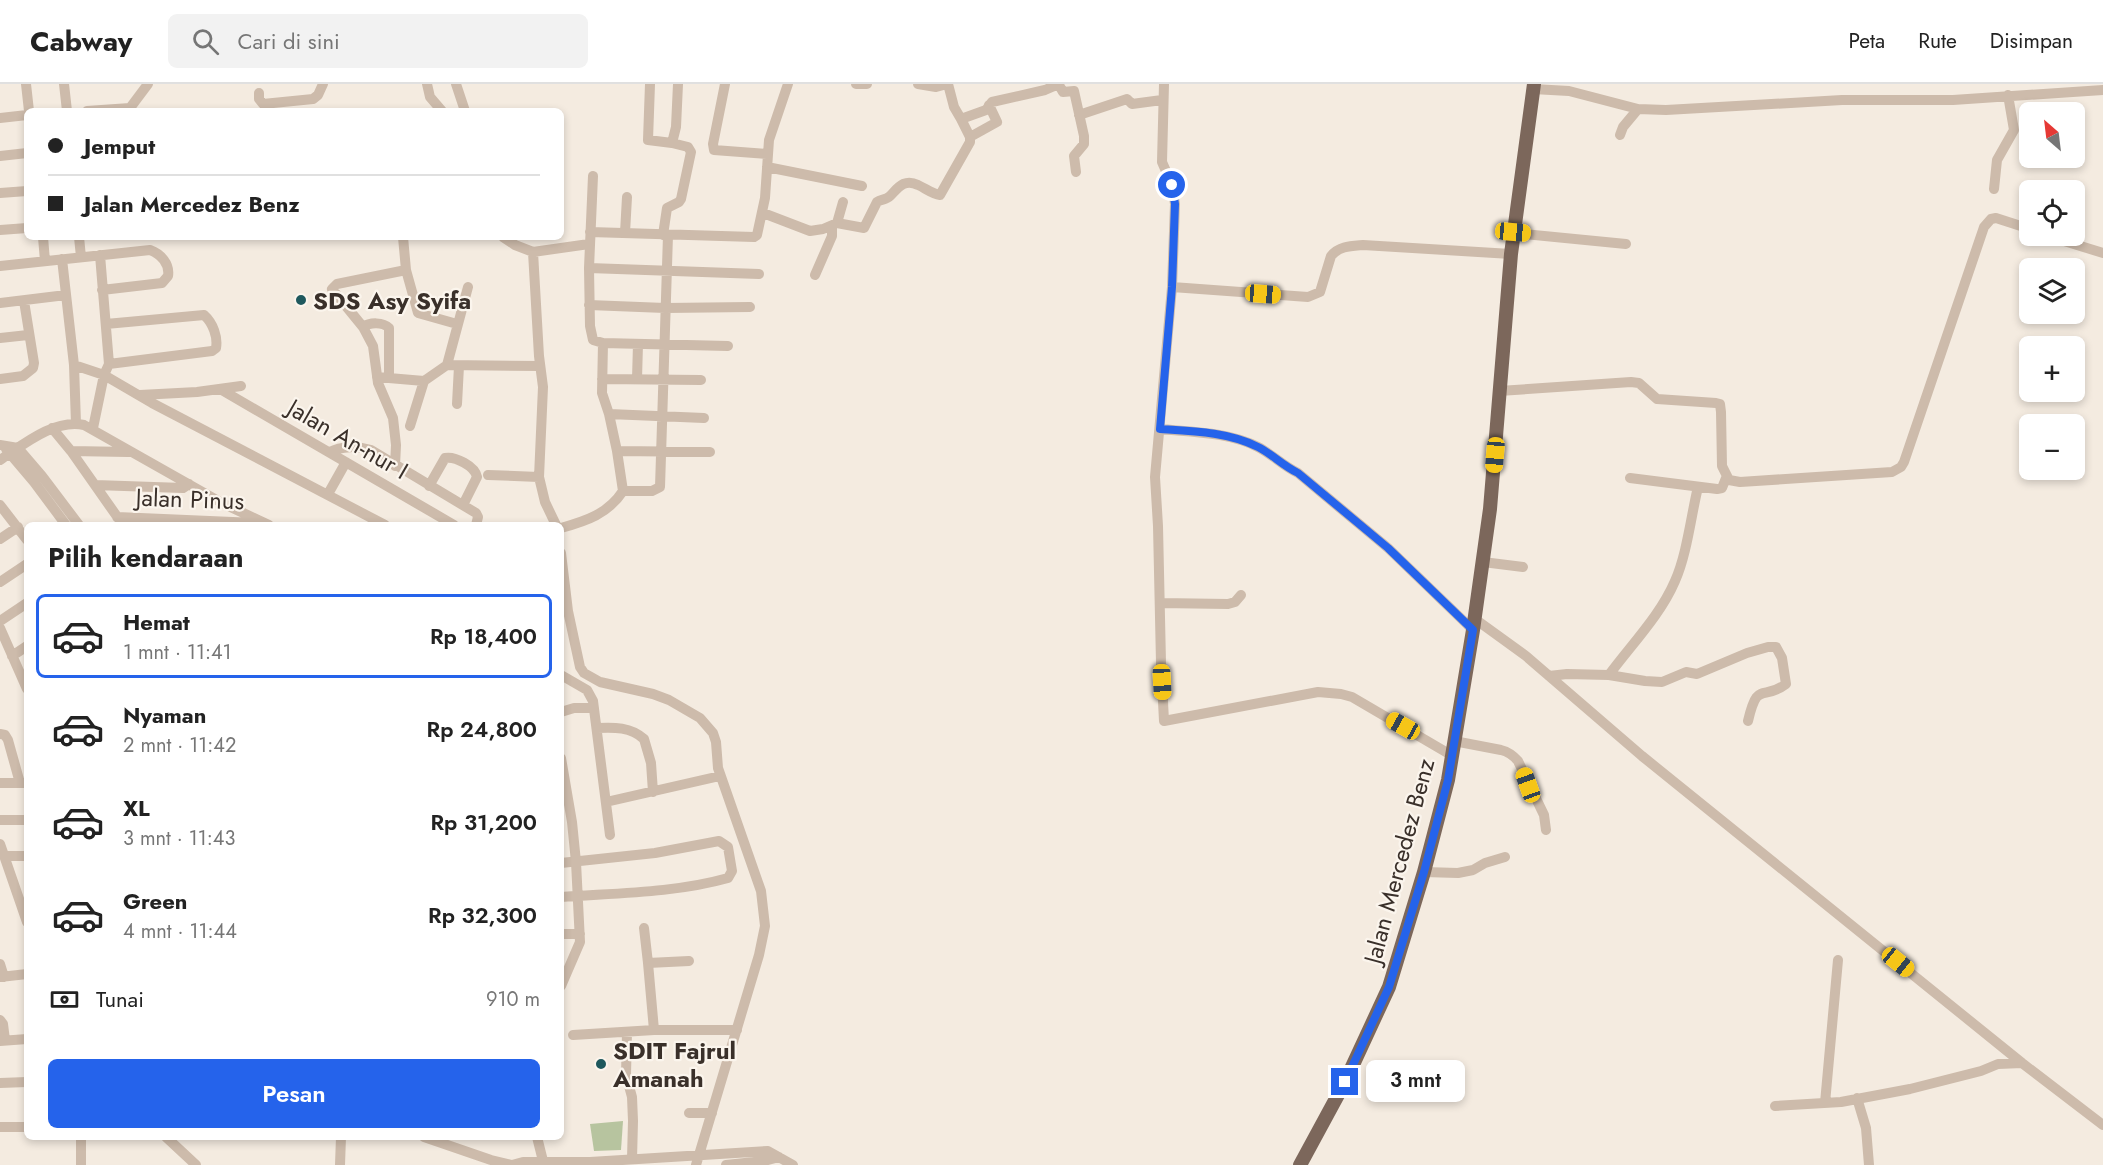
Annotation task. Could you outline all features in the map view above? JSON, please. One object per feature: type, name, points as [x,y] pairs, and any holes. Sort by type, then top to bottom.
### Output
[{"type":"main road","name":"Jalan Mercedez Benz","points":[[1300,1165],[1345,1082],[1389,987],[1424,872],[1448,780],[1474,624],[1490,509],[1513,232],[1533,87]]},
{"type":"street","points":[[26,84],[29,108]]},
{"type":"street","points":[[63,84],[67,108]]},
{"type":"street","points":[[131,108],[148,84]]},
{"type":"street","points":[[259,93],[259,99],[263,104],[311,100],[316,97],[323,84]]},
{"type":"street","points":[[427,84],[430,97],[439,108]]},
{"type":"street","points":[[456,84],[464,108]]},
{"type":"street","points":[[564,527],[596,516],[623,491],[651,491],[659,488],[665,343],[667,208],[679,202],[681,198],[691,152],[687,146],[648,140],[650,84]]},
{"type":"street","points":[[672,143],[676,127],[678,84]]},
{"type":"street","points":[[725,84],[713,144],[714,150],[767,154]]},
{"type":"street","points":[[590,232],[753,237],[759,234],[763,213],[767,154],[773,124],[788,84]]},
{"type":"street","points":[[856,84],[867,84]]},
{"type":"street","points":[[763,213],[810,231],[835,224],[864,228],[877,202],[887,199],[904,183],[915,184],[940,195],[969,145],[970,137],[954,107],[948,84],[936,87],[918,84]]},
{"type":"street","points":[[1164,84],[1162,162],[1172,185],[1175,204],[1172,287],[1155,477],[1164,721],[1318,692],[1352,697],[1453,748],[1501,750],[1514,757],[1544,816],[1546,831]]},
{"type":"street","points":[[961,119],[986,110],[995,101],[1059,85],[1062,92],[1074,91],[1085,142],[1074,156],[1076,172]]},
{"type":"street","points":[[1533,87],[1577,92],[1638,109],[1666,110],[1842,100],[1953,100],[2080,88],[2103,90]]},
{"type":"street","points":[[1994,189],[1997,160],[2014,130],[2008,95]]},
{"type":"street","points":[[1079,115],[1127,99],[1131,104],[1162,100]]},
{"type":"street","points":[[970,137],[997,123],[989,105]]},
{"type":"street","points":[[1620,135],[1623,127],[1638,109]]},
{"type":"street","points":[[0,118],[24,115]]},
{"type":"street","points":[[0,156],[24,153]]},
{"type":"street","points":[[767,167],[862,186]]},
{"type":"street","points":[[593,176],[589,244],[589,305],[592,337],[603,343],[728,346]]},
{"type":"street","points":[[0,193],[24,191]]},
{"type":"street","points":[[625,232],[627,197]]},
{"type":"street","points":[[815,275],[832,236],[843,202]]},
{"type":"street","points":[[1726,478],[1740,482],[1888,473],[1897,470],[1904,462],[1984,227],[1991,219],[1996,218],[2019,225]]},
{"type":"street","points":[[0,230],[24,228]]},
{"type":"street","points":[[1513,232],[1626,244]]},
{"type":"street","points":[[43,240],[45,261]]},
{"type":"street","points":[[79,240],[81,256]]},
{"type":"street","points":[[403,240],[406,270],[418,313],[457,324]]},
{"type":"street","points":[[510,240],[533,252],[589,244]]},
{"type":"street","points":[[1172,287],[1308,297],[1320,292],[1331,256],[1335,252],[1346,247],[1363,245],[1511,254]]},
{"type":"street","points":[[2079,246],[2103,254]]},
{"type":"street","points":[[0,266],[146,250],[154,251],[166,263],[169,272],[166,280],[158,285],[102,290]]},
{"type":"street","points":[[533,252],[544,412],[539,477],[545,502],[555,522]]},
{"type":"street","points":[[93,428],[104,375],[109,364],[100,255]]},
{"type":"street","points":[[62,259],[74,366],[76,423]]},
{"type":"street","points":[[589,268],[759,274]]},
{"type":"street","points":[[395,466],[396,445],[393,418],[378,383],[374,349],[363,327],[332,287],[406,270]]},
{"type":"street","points":[[447,365],[468,287]]},
{"type":"street","points":[[0,303],[66,295]]},
{"type":"street","points":[[0,379],[23,376],[33,368],[24,301]]},
{"type":"street","points":[[589,305],[664,308],[750,307]]},
{"type":"street","points":[[106,324],[199,315],[206,317],[212,323],[217,344],[212,351],[109,364]]},
{"type":"street","points":[[363,327],[370,323],[389,328],[388,377]]},
{"type":"street","points":[[0,338],[28,335]]},
{"type":"street","points":[[603,343],[602,393],[617,451],[623,491]]},
{"type":"street","points":[[637,379],[638,344]]},
{"type":"street","points":[[410,426],[424,381],[447,365],[540,366]]},
{"type":"street","points":[[74,366],[104,375],[328,494],[370,521]]},
{"type":"street","points":[[457,404],[459,366]]},
{"type":"street","points":[[377,377],[424,381]]},
{"type":"street","points":[[602,379],[701,380]]},
{"type":"street","points":[[1499,391],[1631,381],[1639,383],[1658,399],[1720,404],[1722,466],[1726,478],[1722,489],[1630,478]]},
{"type":"street","points":[[138,395],[241,386]]},
{"type":"street","name":"Jalan An-nur I","points":[[220,389],[449,522]]},
{"type":"street","points":[[609,414],[704,418]]},
{"type":"street","points":[[6,451],[52,428],[76,423],[93,428],[129,452],[235,510],[263,522]]},
{"type":"street","points":[[52,428],[120,521]]},
{"type":"street","points":[[1160,429],[1229,437],[1261,448],[1283,466],[1298,473],[1474,624],[1549,676],[1642,756],[2022,1064],[2103,1125]]},
{"type":"street","points":[[330,452],[340,448],[367,449],[463,505],[478,515],[477,522]]},
{"type":"street","points":[[6,451],[34,482],[64,522]]},
{"type":"street","points":[[6,451],[42,476],[77,522]]},
{"type":"street","points":[[71,451],[129,452]]},
{"type":"street","points":[[617,451],[710,452]]},
{"type":"street","points":[[429,486],[445,458],[451,457],[470,466],[476,471],[477,477],[463,505]]},
{"type":"street","points":[[328,494],[346,462]]},
{"type":"street","points":[[488,475],[539,477]]},
{"type":"street","points":[[95,485],[183,488],[189,484]]},
{"type":"street","points":[[1609,675],[1653,618],[1674,583],[1683,557],[1698,487]]},
{"type":"street","points":[[0,505],[24,536]]},
{"type":"street","name":"Jalan Pinus","points":[[120,521],[185,522]]},
{"type":"street","points":[[0,539],[18,527]]},
{"type":"street","points":[[1483,562],[1523,567]]},
{"type":"street","points":[[0,582],[24,566]]},
{"type":"street","points":[[1160,603],[1228,604],[1235,602],[1242,595]]},
{"type":"street","points":[[0,621],[24,605]]},
{"type":"street","points":[[565,610],[577,660],[584,673],[600,682],[669,700],[700,718],[714,737],[720,776],[758,881],[765,911],[765,926],[759,955],[698,1160]]},
{"type":"street","points":[[0,628],[24,682]]},
{"type":"street","points":[[1549,676],[1609,675],[1662,682],[1686,672],[1697,674],[1747,652],[1776,647],[1782,658],[1786,684],[1756,696],[1748,721]]},
{"type":"street","points":[[12,656],[24,648]]},
{"type":"street","points":[[564,677],[587,690],[594,708],[610,834]]},
{"type":"street","points":[[564,711],[574,708],[594,708]]},
{"type":"street","points":[[597,728],[614,727],[630,730],[644,739],[649,751],[653,792]]},
{"type":"street","points":[[0,734],[5,735],[8,740],[23,783],[0,783]]},
{"type":"street","points":[[606,802],[720,776]]},
{"type":"street","points":[[564,788],[566,822],[576,861],[579,934],[579,947],[564,974]]},
{"type":"street","points":[[0,820],[24,820]]},
{"type":"street","points":[[564,863],[655,853],[718,841],[728,847],[732,871],[731,875],[725,879],[691,885],[564,897]]},
{"type":"street","points":[[0,844],[21,892],[24,907]]},
{"type":"street","points":[[4,856],[24,856]]},
{"type":"street","points":[[1424,872],[1454,874],[1473,870],[1485,863],[1505,857]]},
{"type":"street","points":[[644,928],[654,1030]]},
{"type":"street","points":[[564,934],[579,934]]},
{"type":"street","points":[[1825,1103],[1838,960]]},
{"type":"street","points":[[648,963],[689,961]]},
{"type":"street","points":[[0,964],[2,977],[24,974]]},
{"type":"street","points":[[0,1020],[3,1024],[2,1040],[24,1039]]},
{"type":"street","points":[[573,1035],[654,1030],[737,1030]]},
{"type":"street","points":[[627,1032],[626,1075],[632,1097],[632,1160]]},
{"type":"street","points":[[1774,1106],[1825,1103],[1857,1098],[1934,1083],[1982,1071],[1998,1064],[2022,1064]]},
{"type":"street","points":[[0,1083],[24,1082]]},
{"type":"street","points":[[1857,1098],[1866,1128],[1869,1165]]},
{"type":"street","points":[[689,1113],[712,1113]]},
{"type":"street","points":[[0,1127],[24,1127]]},
{"type":"street","points":[[0,1133],[24,1133]]},
{"type":"street","points":[[81,1140],[81,1165]]},
{"type":"street","points":[[169,1140],[196,1165]]},
{"type":"street","points":[[340,1165],[341,1140]]},
{"type":"street","points":[[433,1140],[512,1165],[523,1162],[544,1164],[698,1160],[768,1151],[793,1165]]},
{"type":"street","points":[[538,1140],[544,1164]]},
{"type":"street","points":[[726,1165],[764,1161],[779,1156]]},
{"type":"street","points":[[477,1165],[491,1160]]},
{"type":"green space","points":[[623,1121],[621,1150],[594,1151],[590,1124]]},
{"type":"place","name":"SDS Asy Syifa","points":[[301,300]]},
{"type":"place","name":"SDIT Fajrul Amanah","points":[[601,1064]]},
{"type":"route","points":[[1172,185],[1175,204],[1172,287],[1160,429],[1229,437],[1261,448],[1283,466],[1298,473],[1388,548],[1473,630],[1448,780],[1424,872],[1389,987],[1345,1082]]}]
